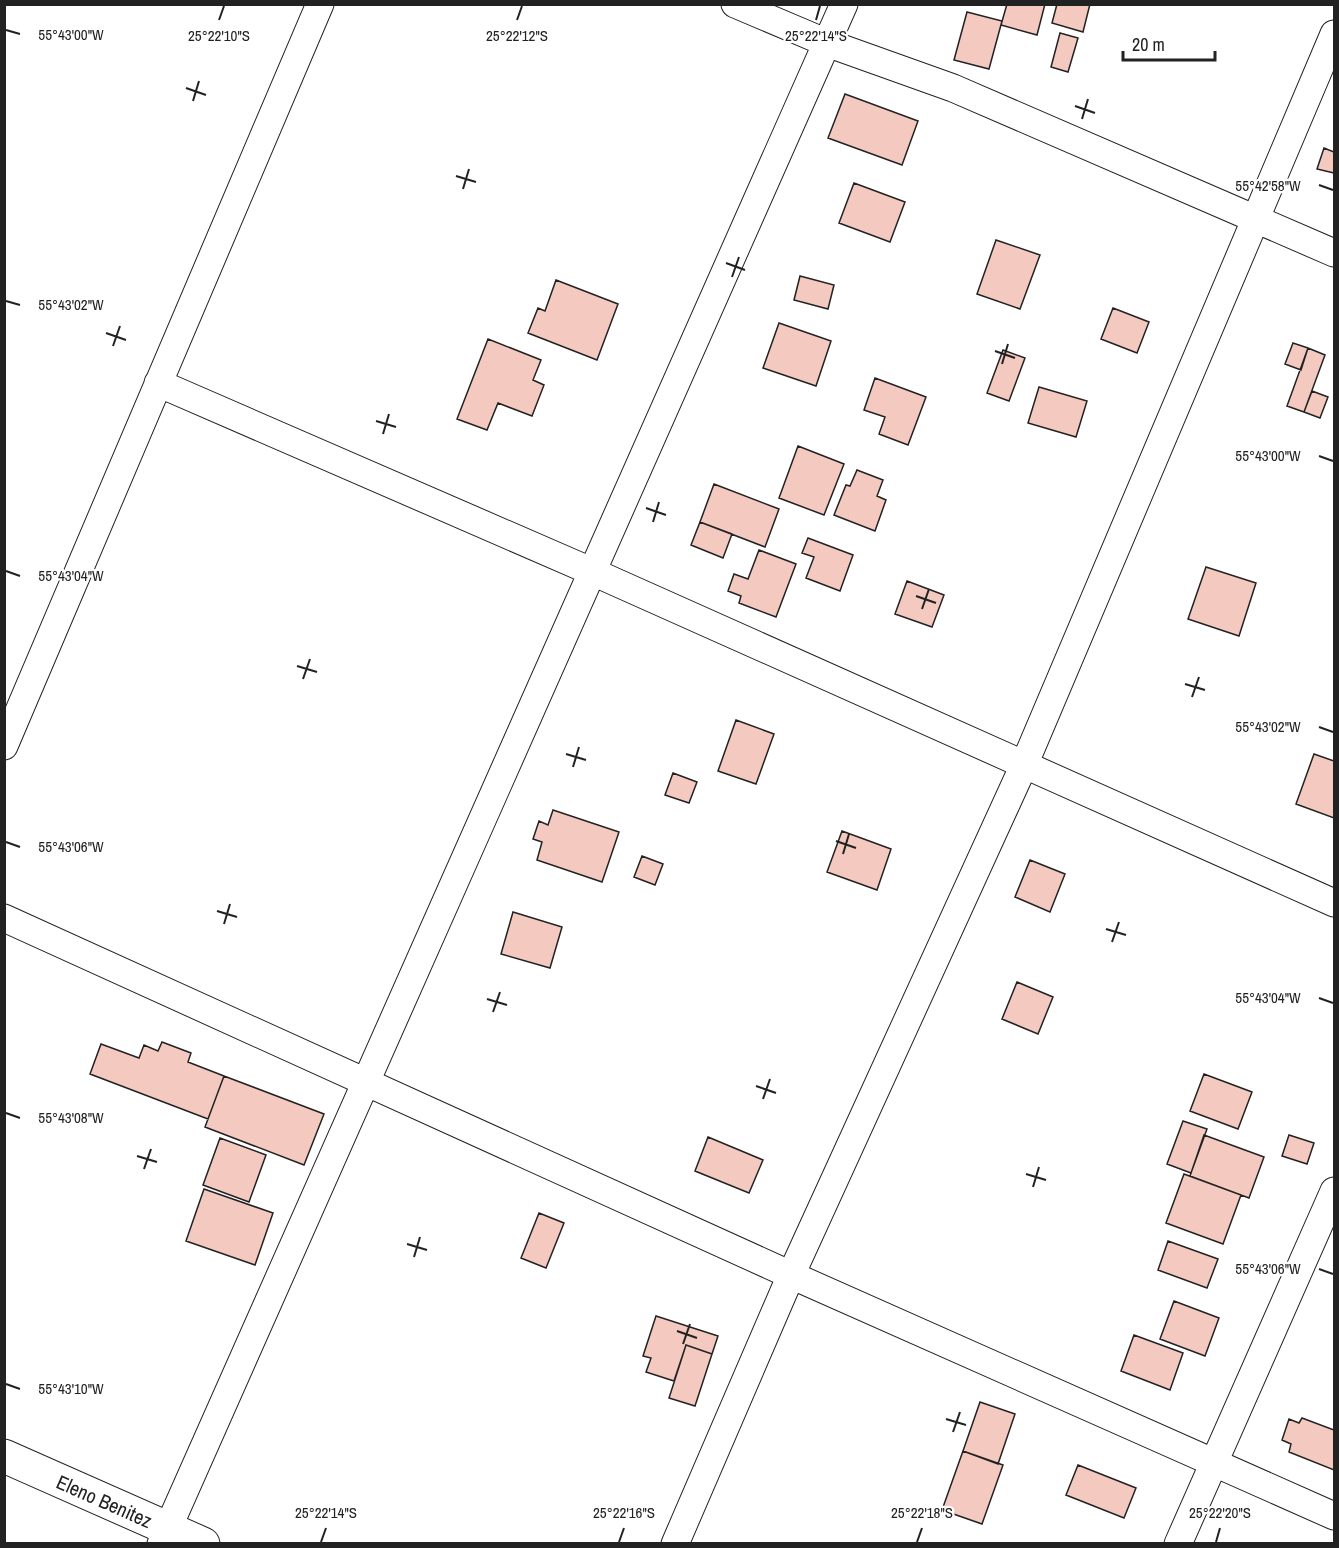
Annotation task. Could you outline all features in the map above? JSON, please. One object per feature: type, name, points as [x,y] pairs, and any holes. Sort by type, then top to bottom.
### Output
[{"type":"street","points":[[4,746],[320,4]]},
{"type":"street","points":[[735,4],[826,43],[953,88],[1255,221],[1335,253]]},
{"type":"street","points":[[164,1536],[844,4]]},
{"type":"street","points":[[675,1544],[791,1275],[1024,765],[1335,34]]},
{"type":"street","points":[[159,383],[592,572],[1335,903]]},
{"type":"street","points":[[4,918],[791,1275],[1335,1516]]},
{"type":"street","points":[[1178,1544],[1335,1191]]},
{"type":"street","name":"Eleno Benitez","points":[[4,1456],[164,1536],[203,1544]]},
{"type":"building","points":[[1007,4],[1045,4],[1037,35],[1001,25]]},
{"type":"building","points":[[1057,4],[1090,4],[1083,32],[1052,23]]},
{"type":"building","points":[[967,12],[1002,21],[989,69],[954,60]]},
{"type":"building","points":[[1060,33],[1078,38],[1068,72],[1051,67]]},
{"type":"building","points":[[845,94],[918,121],[902,165],[828,138]]},
{"type":"building","points":[[1324,148],[1334,152],[1334,173],[1317,169]]},
{"type":"building","points":[[854,183],[905,202],[890,242],[839,223]]},
{"type":"building","points":[[996,240],[1040,255],[1020,309],[977,294]]},
{"type":"building","points":[[800,276],[834,285],[828,309],[794,300]]},
{"type":"building","points":[[556,280],[618,304],[597,360],[528,333],[538,308],[545,311]]},
{"type":"building","points":[[1113,308],[1149,322],[1137,353],[1101,339]]},
{"type":"building","points":[[779,323],[831,341],[816,386],[763,368]]},
{"type":"building","points":[[488,339],[541,360],[533,380],[544,385],[532,416],[498,403],[487,430],[457,419]]},
{"type":"building","points":[[1293,343],[1308,348],[1301,370],[1285,364]]},
{"type":"building","points":[[1308,348],[1325,355],[1304,412],[1287,406]]},
{"type":"building","points":[[1003,350],[1025,358],[1009,401],[987,393]]},
{"type":"building","points":[[875,378],[926,397],[908,445],[879,434],[885,417],[864,410]]},
{"type":"building","points":[[1039,387],[1087,401],[1076,437],[1028,423]]},
{"type":"building","points":[[1312,391],[1328,397],[1320,418],[1304,412]]},
{"type":"building","points":[[798,446],[844,464],[824,515],[779,498]]},
{"type":"building","points":[[857,470],[883,480],[877,496],[886,500],[875,531],[834,515],[846,485],[850,486]]},
{"type":"building","points":[[714,484],[779,509],[765,547],[700,522]]},
{"type":"building","points":[[700,522],[732,534],[723,558],[691,545]]},
{"type":"building","points":[[808,538],[853,555],[840,591],[806,578],[814,557],[802,553]]},
{"type":"building","points":[[759,550],[796,564],[776,617],[739,603],[741,596],[728,591],[734,574],[748,579]]},
{"type":"building","points":[[1206,567],[1256,583],[1239,636],[1188,619]]},
{"type":"building","points":[[907,581],[944,595],[932,627],[895,614]]},
{"type":"building","points":[[736,720],[774,734],[756,784],[718,771]]},
{"type":"building","points":[[1314,754],[1334,761],[1334,818],[1296,804]]},
{"type":"building","points":[[673,773],[697,782],[689,803],[665,795]]},
{"type":"building","points":[[553,810],[619,832],[602,882],[537,860],[542,842],[533,839],[539,821],[548,825]]},
{"type":"building","points":[[842,831],[891,849],[877,890],[827,872]]},
{"type":"building","points":[[642,856],[663,864],[655,885],[634,877]]},
{"type":"building","points":[[1030,860],[1065,874],[1050,912],[1015,897]]},
{"type":"building","points":[[513,912],[562,927],[550,968],[501,954]]},
{"type":"building","points":[[1017,982],[1053,997],[1038,1034],[1002,1019]]},
{"type":"building","points":[[162,1042],[191,1053],[188,1062],[224,1076],[208,1119],[90,1074],[101,1044],[139,1058],[144,1045],[158,1051]]},
{"type":"building","points":[[1204,1074],[1252,1092],[1238,1129],[1190,1111]]},
{"type":"building","points":[[224,1076],[324,1114],[304,1165],[205,1127]]},
{"type":"building","points":[[1183,1121],[1207,1129],[1191,1173],[1167,1164]]},
{"type":"building","points":[[1204,1135],[1264,1157],[1249,1198],[1190,1176]]},
{"type":"building","points":[[1289,1135],[1314,1143],[1307,1164],[1282,1156]]},
{"type":"building","points":[[708,1137],[763,1160],[749,1193],[695,1171]]},
{"type":"building","points":[[220,1138],[266,1155],[249,1202],[203,1185]]},
{"type":"building","points":[[1184,1174],[1241,1195],[1223,1244],[1166,1223]]},
{"type":"building","points":[[204,1189],[273,1213],[255,1265],[186,1241]]},
{"type":"building","points":[[539,1213],[564,1223],[546,1268],[521,1258]]},
{"type":"building","points":[[1168,1241],[1218,1259],[1207,1288],[1158,1270]]},
{"type":"building","points":[[1174,1301],[1219,1318],[1205,1356],[1160,1339]]},
{"type":"building","points":[[656,1316],[718,1336],[712,1354],[686,1345],[674,1381],[646,1372],[651,1358],[643,1356]]},
{"type":"building","points":[[1134,1335],[1183,1353],[1170,1390],[1121,1371]]},
{"type":"building","points":[[686,1345],[712,1354],[695,1406],[669,1398]]},
{"type":"building","points":[[980,1402],[1015,1414],[998,1464],[963,1451]]},
{"type":"building","points":[[1302,1418],[1334,1430],[1334,1470],[1289,1452],[1291,1444],[1282,1440],[1289,1419],[1299,1423]]},
{"type":"building","points":[[963,1451],[1003,1465],[982,1524],[942,1510]]},
{"type":"building","points":[[1078,1465],[1136,1488],[1124,1518],[1066,1495]]}]
